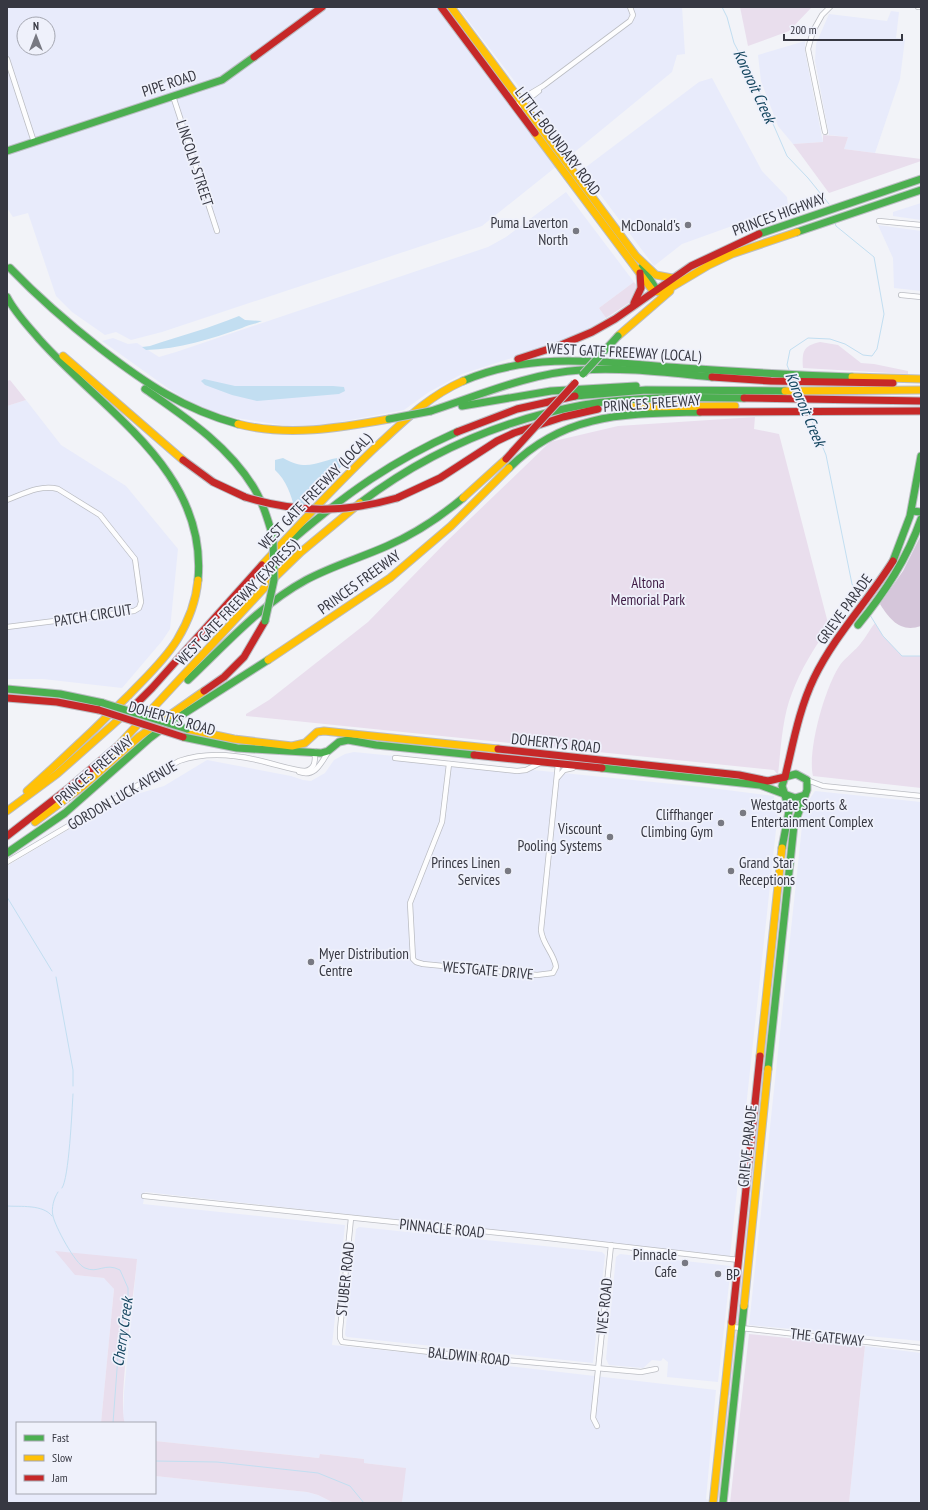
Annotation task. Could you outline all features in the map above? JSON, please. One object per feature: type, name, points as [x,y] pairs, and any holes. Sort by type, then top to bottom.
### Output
[{"type":"main road","name":"PIPE ROAD","points":[[7,150],[173,96],[229,76],[322,7]]},
{"type":"main road","name":"LITTLE BOUNDARY ROAD","points":[[441,7],[640,273],[655,290]]},
{"type":"main road","name":"LITTLE BOUNDARY ROAD","points":[[451,7],[611,220],[636,256],[658,276],[672,278]]},
{"type":"main road","name":"PRINCES HIGHWAY","points":[[655,290],[700,260],[747,239],[921,179]]},
{"type":"main road","name":"PRINCES HIGHWAY","points":[[682,281],[709,265],[756,245],[921,190]]},
{"type":"main road","points":[[636,256],[655,290],[663,292],[682,281]]},
{"type":"main road","points":[[700,260],[702,265],[709,265]]},
{"type":"main road","points":[[9,265],[50,308],[70,326],[154,388],[189,406],[234,422],[283,431],[332,429],[530,393],[573,388],[641,386],[707,389]]},
{"type":"main road","points":[[7,841],[63,802],[140,736],[224,677],[244,657],[253,645],[271,605],[276,578],[273,537],[260,496],[236,462],[192,424],[126,376],[67,330],[46,311],[9,265]]},
{"type":"main road","points":[[631,307],[641,290],[640,273]]},
{"type":"main road","points":[[115,749],[275,600],[306,580],[400,540],[439,517],[469,493],[506,459],[618,336],[682,281]]},
{"type":"main road","points":[[445,389],[478,373],[582,337],[604,325],[655,290]]},
{"type":"main road","points":[[618,336],[624,325],[652,298],[655,290]]},
{"type":"main road","points":[[7,292],[24,315],[53,346],[163,444],[213,482],[245,497],[283,508],[311,511],[346,510],[398,498],[440,478],[498,441],[514,433],[570,415],[623,407],[824,406],[921,411]]},
{"type":"main road","points":[[7,297],[34,334],[163,466],[181,493],[190,513],[197,535],[199,567],[195,598],[187,620],[176,640],[158,664],[92,732],[7,808]]},
{"type":"main road","name":"WEST GATE FREEWAY (LOCAL)","points":[[242,586],[362,458],[417,408],[445,389],[496,369],[512,365],[549,360],[603,361],[771,377],[811,374],[921,379]]},
{"type":"main road","points":[[431,411],[521,381],[564,371],[612,370],[771,377],[814,382],[921,383]]},
{"type":"main road","name":"WEST GATE FREEWAY (EXPRESS)","points":[[242,586],[291,541],[344,498],[369,480],[438,440],[518,409],[547,402],[614,393],[707,389],[775,391],[921,390]]},
{"type":"main road","name":"WEST GATE FREEWAY (EXPRESS)","points":[[115,749],[203,657],[268,584],[304,549],[387,482],[445,449],[482,433],[521,419],[584,405],[687,397],[785,406],[921,402]]},
{"type":"main road","points":[[623,407],[749,411],[785,406]]},
{"type":"main road","name":"PRINCES FREEWAY","points":[[7,853],[65,813],[150,738],[174,720],[328,622],[390,578],[451,526],[513,464],[548,437],[586,422],[626,414],[749,411]]},
{"type":"main road","name":"GRIEVE PARADE","points":[[785,777],[800,714],[814,678],[831,647],[876,589],[894,559],[912,511],[921,456]]},
{"type":"main road","points":[[912,511],[921,512]]},
{"type":"main road","points":[[912,511],[921,518]]},
{"type":"main road","name":"GRIEVE PARADE","points":[[858,625],[880,598],[904,562],[918,532],[921,518]]},
{"type":"main road","name":"PRINCES FREEWAY","points":[[7,811],[57,774],[114,725],[152,688],[242,586]]},
{"type":"main road","name":"DOHERTYS ROAD","points":[[7,690],[60,694],[103,703],[187,729],[234,739],[290,745],[302,744],[314,735],[324,731],[559,760],[583,767],[760,785],[785,795]]},
{"type":"main road","name":"DOHERTYS ROAD","points":[[7,698],[57,702],[99,710],[183,736],[237,748],[317,752],[330,750],[340,742],[348,740],[373,745],[542,762],[584,759],[739,775],[768,781],[785,777]]},
{"type":"main road","points":[[324,731],[329,734],[332,739],[330,750]]},
{"type":"main road","points":[[314,735],[312,742],[317,752]]},
{"type":"main road","name":"PRINCES FREEWAY","points":[[7,836],[115,749]]},
{"type":"main road","points":[[583,767],[584,759]]},
{"type":"main road","points":[[796,774],[806,779],[808,787],[806,794],[795,799],[785,795],[782,786],[785,777],[796,774]]},
{"type":"main road","name":"GRIEVE PARADE","points":[[723,1503],[794,825],[798,810],[806,794]]},
{"type":"main road","name":"GRIEVE PARADE","points":[[713,1503],[783,840],[788,813],[785,795]]},
{"type":"street","points":[[516,107],[630,21],[633,16],[630,7]]},
{"type":"street","points":[[825,132],[808,49],[813,31],[822,15],[830,7]]},
{"type":"street","points":[[7,59],[34,142]]},
{"type":"street","name":"LINCOLN STREET","points":[[173,96],[217,231]]},
{"type":"street","points":[[879,221],[921,225]]},
{"type":"street","points":[[901,295],[921,297]]},
{"type":"street","name":"PATCH CIRCUIT","points":[[7,500],[44,487],[51,487],[58,489],[100,515],[136,558],[141,602],[139,608],[134,611],[7,627]]},
{"type":"street","points":[[409,748],[415,759],[421,761]]},
{"type":"street","name":"GORDON LUCK AVENUE","points":[[292,769],[304,774],[314,772],[330,750]]},
{"type":"street","name":"GORDON LUCK AVENUE","points":[[7,862],[167,767],[188,758],[208,755],[235,756],[305,771],[311,769],[315,764],[317,752]]},
{"type":"street","points":[[395,758],[520,771],[542,762]]},
{"type":"street","name":"WESTGATE DRIVE","points":[[449,764],[442,822],[414,892],[410,906],[413,960],[423,964],[546,975],[555,971],[556,962],[543,940],[542,928],[559,760]]},
{"type":"street","points":[[557,777],[566,769],[583,767]]},
{"type":"street","points":[[806,779],[822,786]]},
{"type":"street","points":[[806,794],[813,787],[822,786],[921,796]]},
{"type":"street","name":"PINNACLE ROAD","points":[[144,1196],[611,1245],[739,1260]]},
{"type":"street","name":"STUBER ROAD","points":[[340,1340],[351,1218]]},
{"type":"street","name":"IVES ROAD","points":[[598,1426],[593,1418],[611,1245]]},
{"type":"street","name":"THE GATEWAY","points":[[732,1327],[921,1348]]},
{"type":"street","name":"BALDWIN ROAD","points":[[340,1340],[345,1343],[359,1345],[641,1372],[656,1369]]},
{"type":"shaded area","points":[[7,7],[438,7],[557,166],[482,226],[162,332],[131,340],[116,332],[105,335],[72,312],[56,296],[28,213],[13,217],[7,208]]},
{"type":"shaded area","points":[[458,7],[682,7],[685,54],[677,55],[672,72],[571,155]]},
{"type":"shaded area","points":[[891,11],[899,12],[896,38],[905,39],[900,79],[875,153],[844,149],[848,137],[829,135],[815,61],[816,44],[829,14],[887,21]]},
{"type":"shaded area","points":[[805,41],[805,52],[823,142],[793,144],[778,126],[761,81],[758,55]]},
{"type":"shaded area","points":[[712,78],[762,171],[787,197],[788,206],[682,244],[654,266],[582,170],[699,82]]},
{"type":"shaded area","points":[[566,192],[634,282],[599,308],[606,318],[582,333],[552,345],[462,374],[429,392],[404,410],[323,425],[288,426],[236,418],[212,411],[189,401],[169,389],[102,341],[113,338],[128,344],[137,343],[159,357],[176,352],[488,247],[506,237]]},
{"type":"shaded area","points":[[921,203],[921,220],[893,216],[893,212]]},
{"type":"shaded area","points":[[878,225],[921,231],[921,291],[894,288],[893,258]]},
{"type":"shaded area","points":[[239,316],[245,320],[262,321],[219,336],[183,346],[146,350],[142,347],[150,346],[195,332]]},
{"type":"shaded area","points":[[204,379],[235,386],[333,386],[344,387],[345,391],[339,394],[257,401],[232,395],[205,385],[201,381]]},
{"type":"shaded area","points":[[26,400],[61,445],[126,486],[178,549],[170,629],[162,641],[122,688],[43,679],[7,679],[7,406]]},
{"type":"shaded area","points":[[343,457],[346,462],[319,488],[296,514],[293,502],[283,479],[275,470],[275,460],[283,458],[300,465],[307,465]]},
{"type":"shaded area","points":[[921,535],[921,626],[908,628],[897,624],[892,620],[880,604],[903,571]]},
{"type":"shaded area","points":[[354,752],[703,787],[774,796],[774,802],[779,802],[730,1256],[145,1192],[143,1204],[345,1225],[332,1345],[482,1360],[482,1363],[716,1390],[706,1499],[708,1500],[708,1503],[402,1503],[405,1468],[364,1463],[364,1459],[320,1454],[320,1458],[156,1441],[156,1422],[125,1422],[123,1418],[124,1392],[137,1260],[75,1275],[105,1278],[114,1289],[101,1422],[16,1422],[16,1494],[156,1494],[156,1476],[307,1492],[318,1495],[334,1503],[7,1503],[7,866],[120,799],[164,786],[207,760],[311,781],[325,773],[334,760],[345,754]]},
{"type":"shaded area","points":[[815,791],[921,802],[921,1341],[749,1325],[804,807]]},
{"type":"shaded area","points":[[359,1227],[602,1252],[605,1255],[593,1363],[347,1337],[345,1335],[356,1229]]},
{"type":"shaded area","points":[[620,1254],[731,1266],[718,1382],[667,1377],[668,1362],[663,1358],[661,1361],[652,1360],[643,1368],[609,1365],[606,1359],[616,1257]]},
{"type":"shaded area","points":[[865,1346],[921,1353],[921,1503],[849,1503]]},
{"type":"green space","points":[[740,7],[812,7],[789,31],[748,46]]},
{"type":"green space","points":[[823,135],[848,137],[844,149],[921,159],[921,161],[829,193],[793,144],[823,142]]},
{"type":"green space","points":[[634,282],[639,289],[632,301],[606,318],[599,308]]},
{"type":"green space","points":[[820,342],[838,345],[861,363],[908,371],[908,374],[803,368],[803,353],[810,345]]},
{"type":"green space","points":[[10,380],[26,400],[7,406],[7,381]]},
{"type":"green space","name":"Altona Memorial Park","points":[[755,417],[754,429],[779,434],[829,627],[804,667],[789,703],[782,733],[778,775],[774,770],[246,716],[246,714],[269,700],[368,622],[446,542],[550,442],[618,426]]},
{"type":"green space","points":[[875,623],[883,636],[902,656],[921,656],[921,788],[813,776],[812,765],[815,736],[823,703],[834,675],[845,659],[863,641]]},
{"type":"green space","points":[[775,960],[768,1049],[758,1110],[766,1021],[770,1005]]},
{"type":"green space","points":[[756,1119],[759,1124],[757,1156],[753,1172],[745,1250],[743,1253]]},
{"type":"green space","points":[[55,1251],[137,1259],[123,1394],[125,1422],[101,1422],[114,1289],[104,1278],[75,1275]]},
{"type":"green space","points":[[745,1267],[738,1325],[736,1321],[737,1300],[742,1272]]},
{"type":"green space","points":[[738,1332],[732,1397],[727,1394],[734,1338]]},
{"type":"green space","points":[[749,1334],[865,1346],[849,1503],[730,1503]]},
{"type":"green space","points":[[727,1399],[730,1404],[719,1497],[717,1503],[715,1503]]},
{"type":"green space","points":[[156,1441],[319,1458],[320,1454],[364,1459],[364,1463],[406,1468],[402,1503],[334,1503],[318,1495],[307,1492],[156,1476]]},
{"type":"waterway","name":"Kororoit Creek","points":[[722,7],[727,17],[734,43],[757,87],[787,156],[808,178],[829,204]]},
{"type":"waterway","name":"Kororoit Creek","points":[[789,370],[787,365],[790,350],[808,338],[830,339],[845,344],[863,355],[872,356],[877,349],[884,314],[874,257],[836,226],[835,223]]},
{"type":"waterway","name":"Kororoit Creek","points":[[809,414],[826,455],[852,584],[862,601]]},
{"type":"waterway","name":"Kororoit Creek","points":[[870,615],[883,636],[902,656],[921,656]]},
{"type":"waterway","name":"Cherry Creek","points":[[7,897],[52,971]]},
{"type":"waterway","name":"Cherry Creek","points":[[56,977],[73,1070],[73,1086]]},
{"type":"waterway","name":"Cherry Creek","points":[[62,1188],[67,1172],[73,1094]]},
{"type":"waterway","name":"Cherry Creek","points":[[58,1192],[53,1203],[53,1216],[61,1236],[76,1260],[85,1268],[94,1270],[110,1267],[120,1270],[128,1288],[128,1306],[120,1329],[113,1422]]},
{"type":"waterway","points":[[7,1206],[37,1208],[48,1212],[52,1216]]},
{"type":"waterway","name":"Cherry Creek","points":[[156,1461],[217,1462],[318,1473],[350,1486],[364,1503]]},
{"type":"traffic: fast","points":[[7,151],[222,80],[254,57]]},
{"type":"traffic: fast","points":[[759,234],[921,179]]},
{"type":"traffic: fast","points":[[797,232],[921,190]]},
{"type":"traffic: fast","points":[[642,267],[656,289]]},
{"type":"traffic: fast","points":[[10,268],[66,320],[101,349],[149,384],[182,403],[218,418],[238,424]]},
{"type":"traffic: fast","points":[[7,297],[18,314],[40,340],[147,446],[169,475],[187,507],[197,541],[198,580]]},
{"type":"traffic: fast","points":[[583,374],[618,336]]},
{"type":"traffic: fast","points":[[463,381],[490,371],[517,365],[572,361],[852,377]]},
{"type":"traffic: fast","points":[[431,411],[524,380],[562,372],[614,369],[712,377]]},
{"type":"traffic: fast","points":[[462,406],[551,391],[636,386]]},
{"type":"traffic: fast","points":[[145,389],[190,421],[232,458],[254,488],[265,512],[273,537]]},
{"type":"traffic: fast","points":[[575,396],[646,390],[785,391]]},
{"type":"traffic: fast","points":[[360,503],[385,485],[438,454],[494,429],[553,411],[583,405],[623,400],[684,397],[744,398]]},
{"type":"traffic: fast","points":[[389,419],[431,411]]},
{"type":"traffic: fast","points":[[509,468],[530,450],[552,436],[575,426],[622,416],[700,412]]},
{"type":"traffic: fast","points":[[293,539],[332,507],[371,479],[412,454],[457,432]]},
{"type":"traffic: fast","points":[[893,561],[910,516],[921,456]]},
{"type":"traffic: fast","points":[[188,680],[258,613],[289,590],[316,575],[377,550],[417,531],[463,498]]},
{"type":"traffic: fast","points":[[912,511],[921,512]]},
{"type":"traffic: fast","points":[[858,625],[894,575],[909,548],[921,519]]},
{"type":"traffic: fast","points":[[265,621],[274,580],[273,537]]},
{"type":"traffic: fast","points":[[7,853],[65,813],[150,738],[174,720],[268,660]]},
{"type":"traffic: fast","points":[[7,689],[60,694],[103,703]]},
{"type":"traffic: fast","points":[[103,703],[187,729]]},
{"type":"traffic: fast","points":[[183,737],[237,748],[321,753],[328,751],[339,742],[348,740],[376,745],[474,755]]},
{"type":"traffic: fast","points":[[602,768],[760,785],[795,798],[805,795]]},
{"type":"traffic: fast","points":[[768,1069],[794,825],[807,790],[807,780],[796,774],[785,777],[782,786],[785,795]]},
{"type":"traffic: fast","points":[[782,848],[789,811],[785,795]]},
{"type":"traffic: fast","points":[[723,1503],[744,1306]]},
{"type":"traffic: slow","points":[[451,7],[636,256],[656,275],[672,278]]},
{"type":"traffic: slow","points":[[535,133],[653,291]]},
{"type":"traffic: slow","points":[[653,291],[661,292],[667,290],[709,265],[732,254],[797,232]]},
{"type":"traffic: slow","points":[[618,336],[670,291]]},
{"type":"traffic: slow","points":[[63,356],[183,460]]},
{"type":"traffic: slow","points":[[852,377],[921,379]]},
{"type":"traffic: slow","points":[[262,565],[363,459],[428,401],[463,381]]},
{"type":"traffic: slow","points":[[785,391],[921,390]]},
{"type":"traffic: slow","points":[[622,407],[735,406]]},
{"type":"traffic: slow","points":[[238,424],[257,428],[295,431],[332,428],[389,419]]},
{"type":"traffic: slow","points":[[463,498],[506,459]]},
{"type":"traffic: slow","points":[[268,660],[390,578],[451,526],[509,468]]},
{"type":"traffic: slow","points":[[115,749],[268,584],[301,552],[360,503]]},
{"type":"traffic: slow","points":[[27,791],[104,720],[148,676],[166,655],[177,640],[188,619],[198,580]]},
{"type":"traffic: slow","points":[[35,822],[82,787],[140,736],[204,691]]},
{"type":"traffic: slow","points":[[7,811],[57,774],[135,705]]},
{"type":"traffic: slow","points":[[187,729],[234,739],[292,746],[305,743],[317,732],[324,731],[498,749]]},
{"type":"traffic: slow","points":[[760,1056],[782,848]]},
{"type":"traffic: slow","points":[[744,1306],[768,1069]]},
{"type":"traffic: slow","points":[[713,1503],[732,1322]]},
{"type":"traffic: jam","points":[[254,57],[322,7]]},
{"type":"traffic: jam","points":[[441,7],[535,133]]},
{"type":"traffic: jam","points":[[518,359],[561,345],[592,332],[615,319],[691,266],[759,234]]},
{"type":"traffic: jam","points":[[634,303],[641,288],[640,273]]},
{"type":"traffic: jam","points":[[712,377],[771,381],[893,383]]},
{"type":"traffic: jam","points":[[506,459],[575,383]]},
{"type":"traffic: jam","points":[[457,432],[517,409],[575,396]]},
{"type":"traffic: jam","points":[[744,398],[921,401]]},
{"type":"traffic: jam","points":[[397,498],[440,478],[497,441],[514,433],[563,417],[598,409]]},
{"type":"traffic: jam","points":[[700,412],[921,411]]},
{"type":"traffic: jam","points":[[183,460],[213,482],[245,497]]},
{"type":"traffic: jam","points":[[245,497],[283,506],[321,509],[359,506],[397,498]]},
{"type":"traffic: jam","points":[[785,777],[800,714],[814,678],[832,647],[893,561]]},
{"type":"traffic: jam","points":[[135,705],[262,565]]},
{"type":"traffic: jam","points":[[204,691],[224,677],[244,657],[265,621]]},
{"type":"traffic: jam","points":[[7,698],[57,702],[99,710]]},
{"type":"traffic: jam","points":[[99,710],[183,737]]},
{"type":"traffic: jam","points":[[7,836],[70,787],[119,745]]},
{"type":"traffic: jam","points":[[498,749],[739,775],[768,781],[785,777]]},
{"type":"traffic: jam","points":[[474,755],[602,768]]},
{"type":"traffic: jam","points":[[732,1322],[760,1056]]},
{"type":"place","name":"McDonald's","points":[[688,225]]},
{"type":"place","name":"Puma Laverton North","points":[[576,231]]},
{"type":"place","name":"Westgate Sports & Entertainment Complex","points":[[743,813]]},
{"type":"place","name":"Cliffhanger Climbing Gym","points":[[721,823]]},
{"type":"place","name":"Viscount Pooling Systems","points":[[610,837]]},
{"type":"place","name":"Princes Linen Services","points":[[508,871]]},
{"type":"place","name":"Grand Star Receptions","points":[[731,871]]},
{"type":"place","name":"Myer Distribution Centre","points":[[311,962]]},
{"type":"place","name":"Pinnacle Cafe","points":[[685,1263]]},
{"type":"place","name":"BP","points":[[718,1274]]}]
